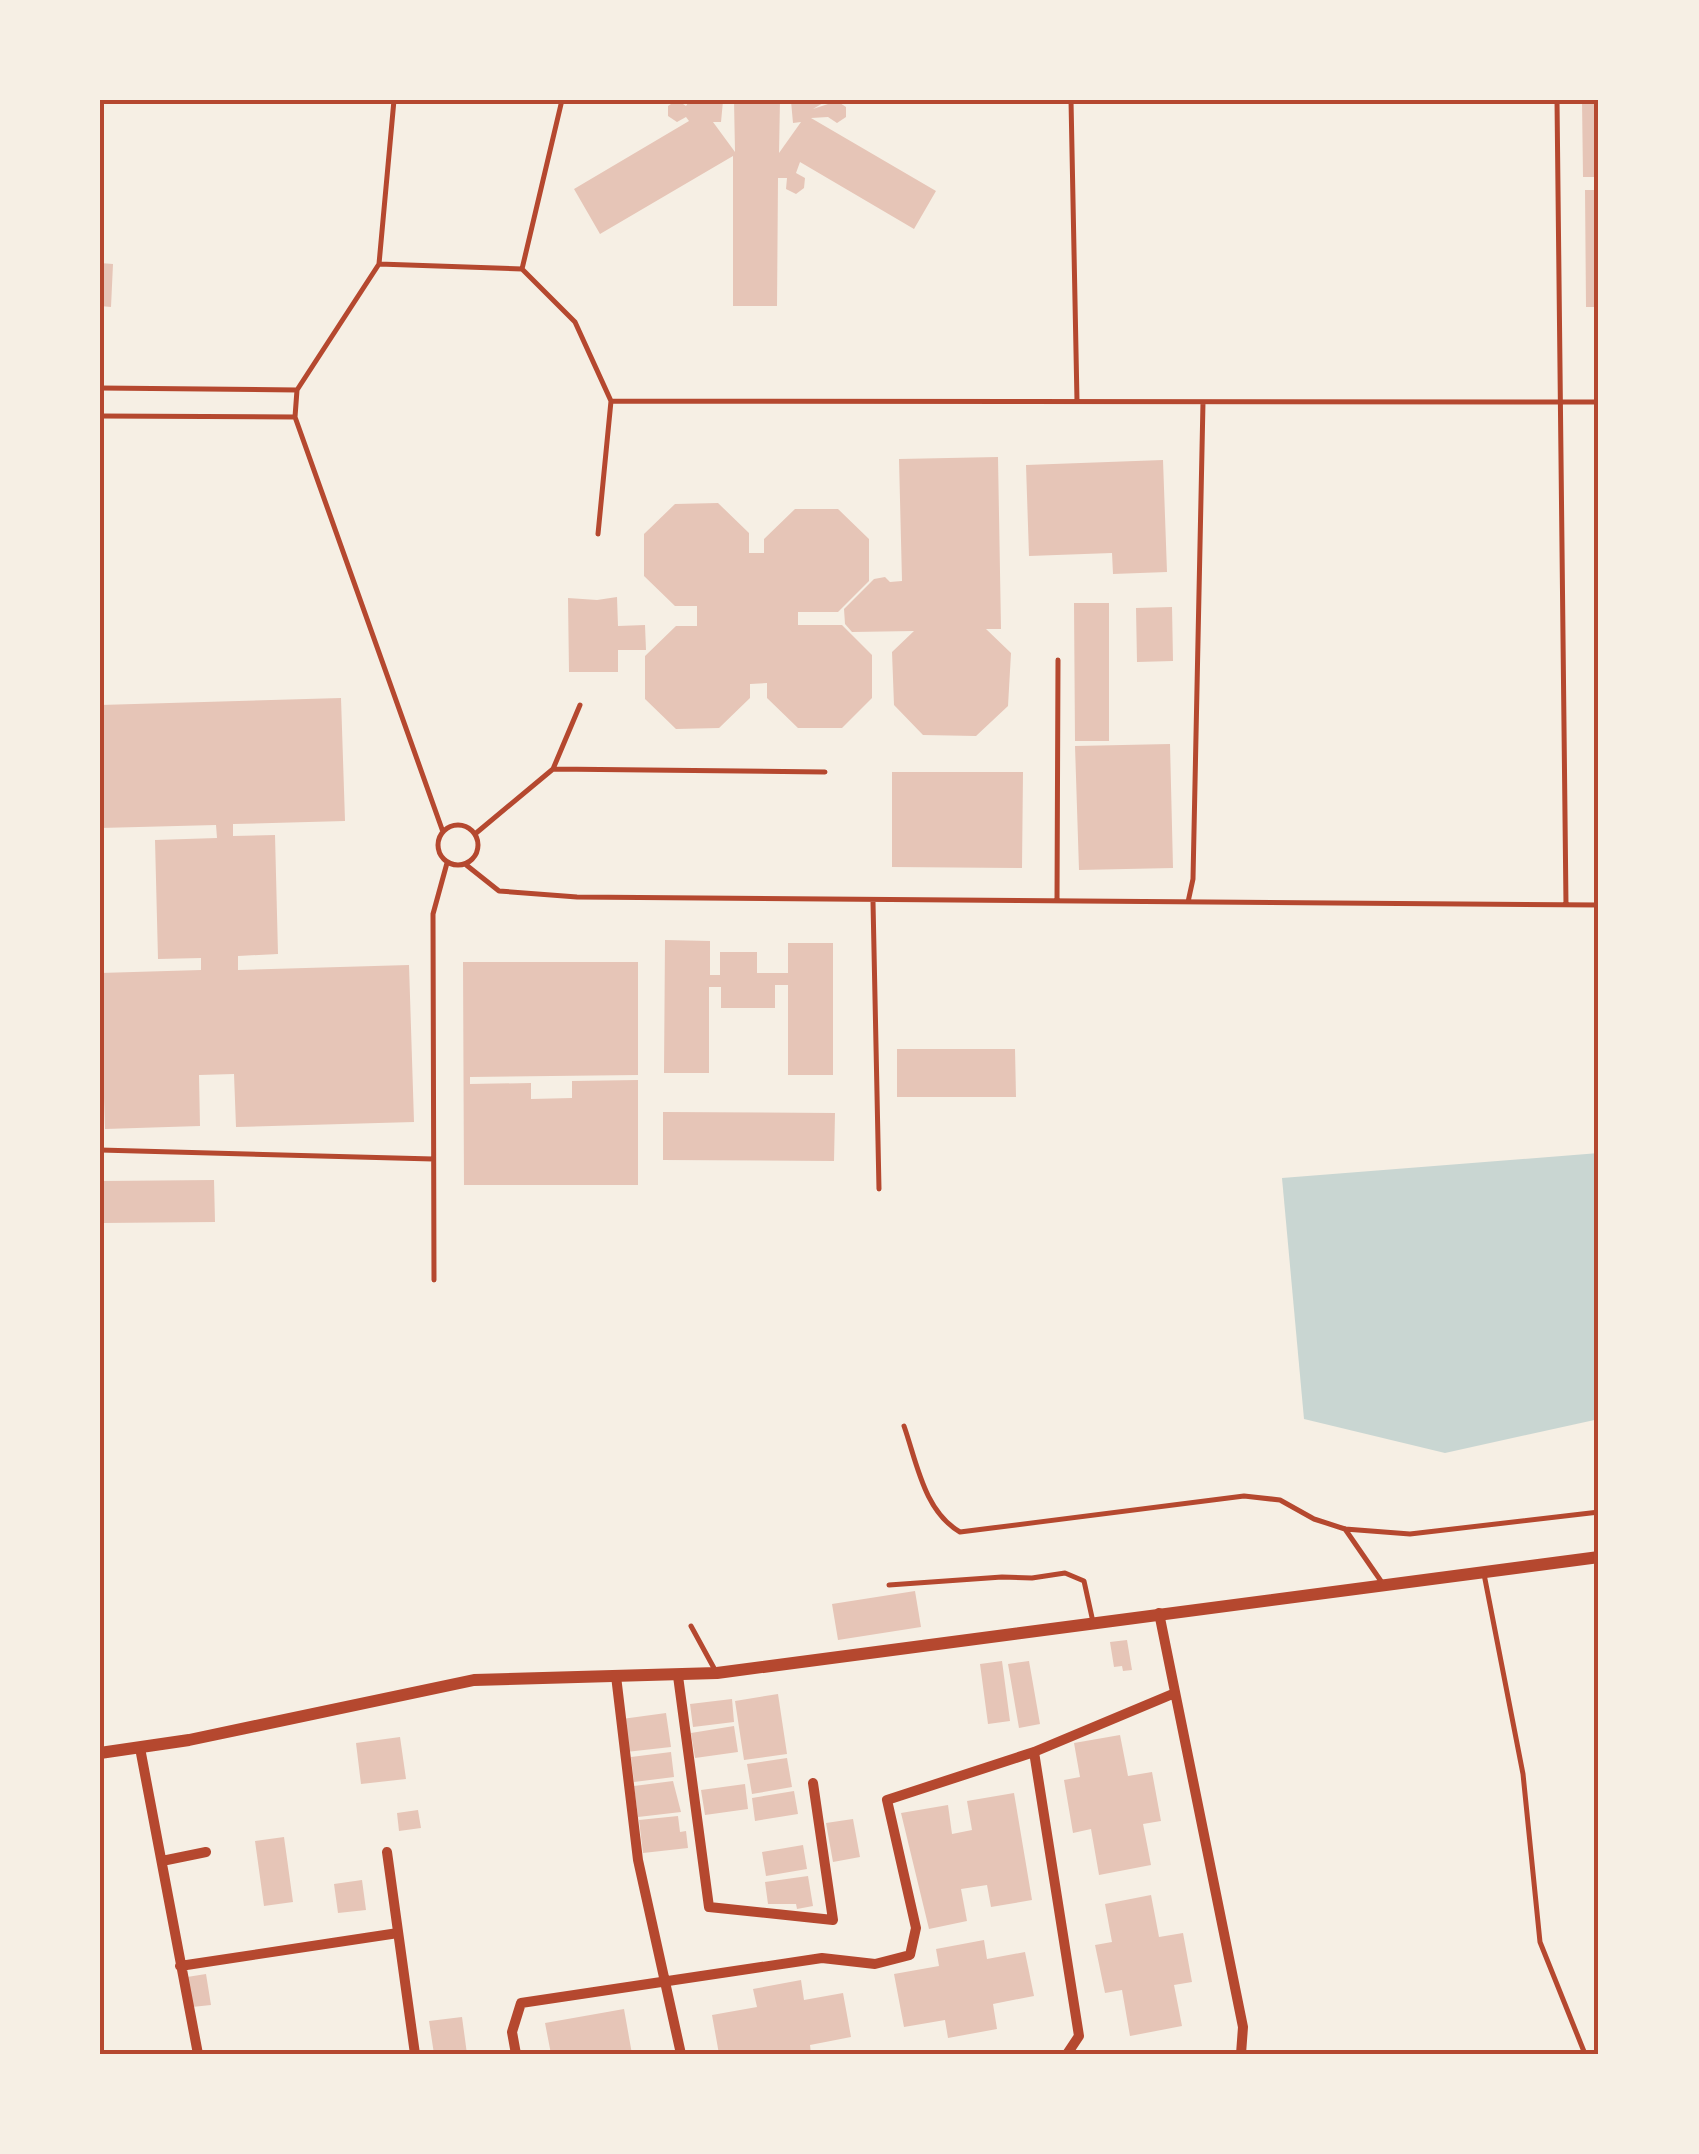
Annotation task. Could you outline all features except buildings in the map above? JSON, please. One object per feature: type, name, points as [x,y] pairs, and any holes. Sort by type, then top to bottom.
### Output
[{"type":"street","points":[[100,1753],[474,1680],[717,1673],[1599,1557]]},
{"type":"street","points":[[1159,1613],[1242,2027],[1240,2054]]},
{"type":"street","points":[[616,1676],[638,1860],[681,2054]]},
{"type":"street","points":[[678,1676],[709,1906],[832,1920],[812,1783]]},
{"type":"street","points":[[516,2054],[512,2032],[522,2002],[822,1958],[875,1964],[910,1956],[916,1928],[887,1800],[1034,1752],[1175,1693]]},
{"type":"street","points":[[140,1748],[198,2054]]},
{"type":"street","points":[[1034,1752],[1078,2036],[1066,2054]]},
{"type":"street","points":[[162,1861],[206,1852]]},
{"type":"street","points":[[387,1852],[415,2054]]},
{"type":"street","points":[[180,1966],[398,1933]]},
{"type":"lane","points":[[394,100],[379,264],[297,390],[295,417],[443,832],[437,848],[447,863],[433,914],[434,1280]]},
{"type":"lane","points":[[522,269],[562,100]]},
{"type":"lane","points":[[1071,100],[1078,402]]},
{"type":"lane","points":[[1558,100],[1566,904]]},
{"type":"lane","points":[[379,264],[522,269],[575,322],[611,401],[598,534]]},
{"type":"lane","points":[[100,388],[297,390]]},
{"type":"lane","points":[[611,401],[1599,402]]},
{"type":"lane","points":[[1188,902],[1194,879],[1203,402]]},
{"type":"lane","points":[[100,416],[295,417]]},
{"type":"lane","points":[[1057,902],[1058,660]]},
{"type":"lane","points":[[474,834],[553,769],[580,705]]},
{"type":"lane","points":[[553,769],[825,772]]},
{"type":"lane","points":[[443,832],[459,825],[474,834],[477,851],[465,864]]},
{"type":"lane","points":[[447,863],[465,864],[499,891],[577,897],[1599,905]]},
{"type":"lane","points":[[873,902],[879,1188]]},
{"type":"lane","points":[[100,1150],[434,1159]]},
{"type":"lane","points":[[904,1426],[929,1500],[943,1522],[960,1532],[1244,1496],[1280,1500],[1314,1519],[1344,1529],[1410,1534],[1599,1512]]},
{"type":"lane","points":[[1344,1529],[1382,1584]]},
{"type":"lane","points":[[1484,1572],[1523,1774],[1540,1942],[1585,2054]]},
{"type":"lane","points":[[888,1585],[1065,1573],[1084,1581],[1093,1622]]},
{"type":"lane","points":[[691,1626],[717,1673]]},
{"type":"shaded area","points":[[1599,1153],[1599,1419],[1445,1453],[1304,1419],[1282,1178]]}]
